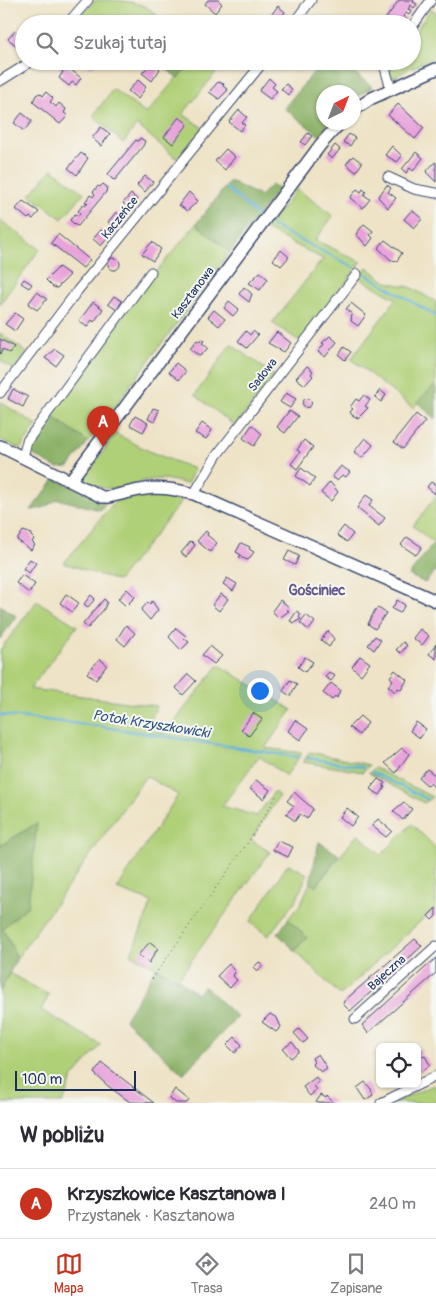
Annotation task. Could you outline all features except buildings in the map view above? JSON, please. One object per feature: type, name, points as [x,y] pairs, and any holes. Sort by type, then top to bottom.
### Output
[{"type":"street","points":[[75,15],[88,0]]},
{"type":"street","points":[[300,15],[311,0]]},
{"type":"street","points":[[420,15],[431,0]]},
{"type":"street","points":[[361,106],[391,88],[436,69]]},
{"type":"street","points":[[0,81],[18,70]]},
{"type":"street","name":"Kaczeńce","points":[[0,393],[88,277],[257,70]]},
{"type":"street","points":[[386,70],[391,88]]},
{"type":"street","name":"Kasztanowa","points":[[70,481],[321,144],[334,130]]},
{"type":"street","points":[[388,177],[414,189],[436,193]]},
{"type":"street","points":[[23,458],[27,441],[151,272]]},
{"type":"street","name":"Sadowa","points":[[194,494],[217,455],[357,274]]},
{"type":"street","points":[[0,446],[102,496],[109,497],[151,487],[168,488],[194,494],[436,601]]},
{"type":"street","name":"Bajeczna","points":[[354,1019],[436,946]]},
{"type":"street","points":[[381,1103],[436,1076]]},
{"type":"path","points":[[152,979],[251,838],[278,794]]},
{"type":"green space","points":[[95,0],[114,0],[133,2],[148,8],[156,15],[82,15]]},
{"type":"green space","points":[[431,9],[436,12],[436,58],[421,64],[421,23]]},
{"type":"green space","points":[[168,70],[184,70],[178,78]]},
{"type":"green space","points":[[183,70],[218,70],[183,114],[203,128],[177,159],[137,125],[123,143],[93,116],[113,89],[146,114]]},
{"type":"green space","points":[[316,70],[351,70],[372,87],[361,94],[361,85],[316,85],[316,130],[325,130],[320,136],[284,108]]},
{"type":"green space","points":[[391,70],[406,70],[393,78]]},
{"type":"green space","points":[[52,169],[84,193],[62,219],[30,195]]},
{"type":"green space","points":[[230,181],[260,196],[272,185],[280,188],[230,252],[196,224]]},
{"type":"green space","points":[[297,189],[333,216],[315,240],[361,262],[301,342],[272,323],[323,259],[265,229]]},
{"type":"green space","points":[[0,220],[40,249],[0,304]]},
{"type":"green space","points":[[196,224],[230,252],[88,442],[50,415],[146,284]]},
{"type":"green space","points":[[367,267],[386,282],[410,287],[436,302],[436,384],[413,408],[351,359],[396,299],[359,278]]},
{"type":"green space","points":[[0,333],[27,353],[14,370],[0,360]]},
{"type":"green space","points":[[231,344],[275,376],[235,426],[195,395]]},
{"type":"green space","points":[[436,384],[436,419],[417,402]]},
{"type":"green space","points":[[0,402],[37,425],[20,449],[0,439]]},
{"type":"green space","points":[[50,415],[88,442],[69,467],[57,468],[28,452],[30,442]]},
{"type":"green space","points":[[112,432],[151,452],[194,469],[187,484],[160,479],[121,487],[104,488],[84,479],[84,472],[93,464],[108,444]]},
{"type":"green space","points":[[55,479],[107,501],[100,510],[58,499],[43,508],[31,510]]},
{"type":"green space","points":[[148,492],[181,496],[181,502],[118,581],[64,563],[116,500]]},
{"type":"green space","points":[[436,496],[436,540],[434,543],[413,526]]},
{"type":"green space","points":[[436,540],[436,570],[425,583],[409,575]]},
{"type":"green space","points":[[37,601],[77,626],[30,689],[156,706],[147,730],[165,733],[219,665],[292,710],[265,748],[302,753],[286,776],[259,756],[222,806],[257,816],[274,792],[279,796],[251,840],[270,852],[178,979],[131,954],[152,902],[117,889],[178,795],[146,776],[17,958],[3,928],[37,823],[0,846],[0,650]]},
{"type":"green space","points":[[0,605],[16,616],[0,639]]},
{"type":"green space","points":[[310,752],[369,765],[363,772],[303,762]]},
{"type":"green space","points":[[375,768],[432,797],[424,803],[369,773]]},
{"type":"green space","points":[[37,823],[28,906],[3,928],[17,958],[0,992],[0,846]]},
{"type":"green space","points":[[412,824],[436,848],[436,907],[340,995],[295,951],[307,937],[288,919],[301,903],[310,883],[316,886],[358,834],[381,855]]},
{"type":"green space","points":[[319,842],[339,855],[316,886],[310,883]]},
{"type":"green space","points":[[288,864],[307,874],[297,899],[268,936],[250,922]]},
{"type":"green space","points":[[288,919],[307,937],[295,951],[278,934]]},
{"type":"green space","points":[[156,968],[178,979],[197,994],[204,986],[237,1017],[183,1074],[125,1020]]},
{"type":"green space","points":[[9,973],[49,995],[41,1010],[101,1045],[73,1077],[63,1103],[0,1103],[0,992]]},
{"type":"green space","points":[[434,1085],[436,1087],[436,1103],[391,1103]]},
{"type":"waterway","points":[[227,188],[257,215]]},
{"type":"waterway","points":[[272,226],[354,267]]},
{"type":"waterway","points":[[364,273],[436,316]]},
{"type":"waterway","name":"Potok Krzyszkowicki","points":[[0,715],[98,726],[298,757]]},
{"type":"waterway","points":[[308,758],[363,767]]},
{"type":"waterway","name":"Potok Krzyszkowicki","points":[[372,772],[427,799]]},
{"type":"place","name":"Krzyszkowice Kasztanowa I","points":[[103,447]]},
{"type":"district","name":"Gościniec","points":[[317,590]]}]
